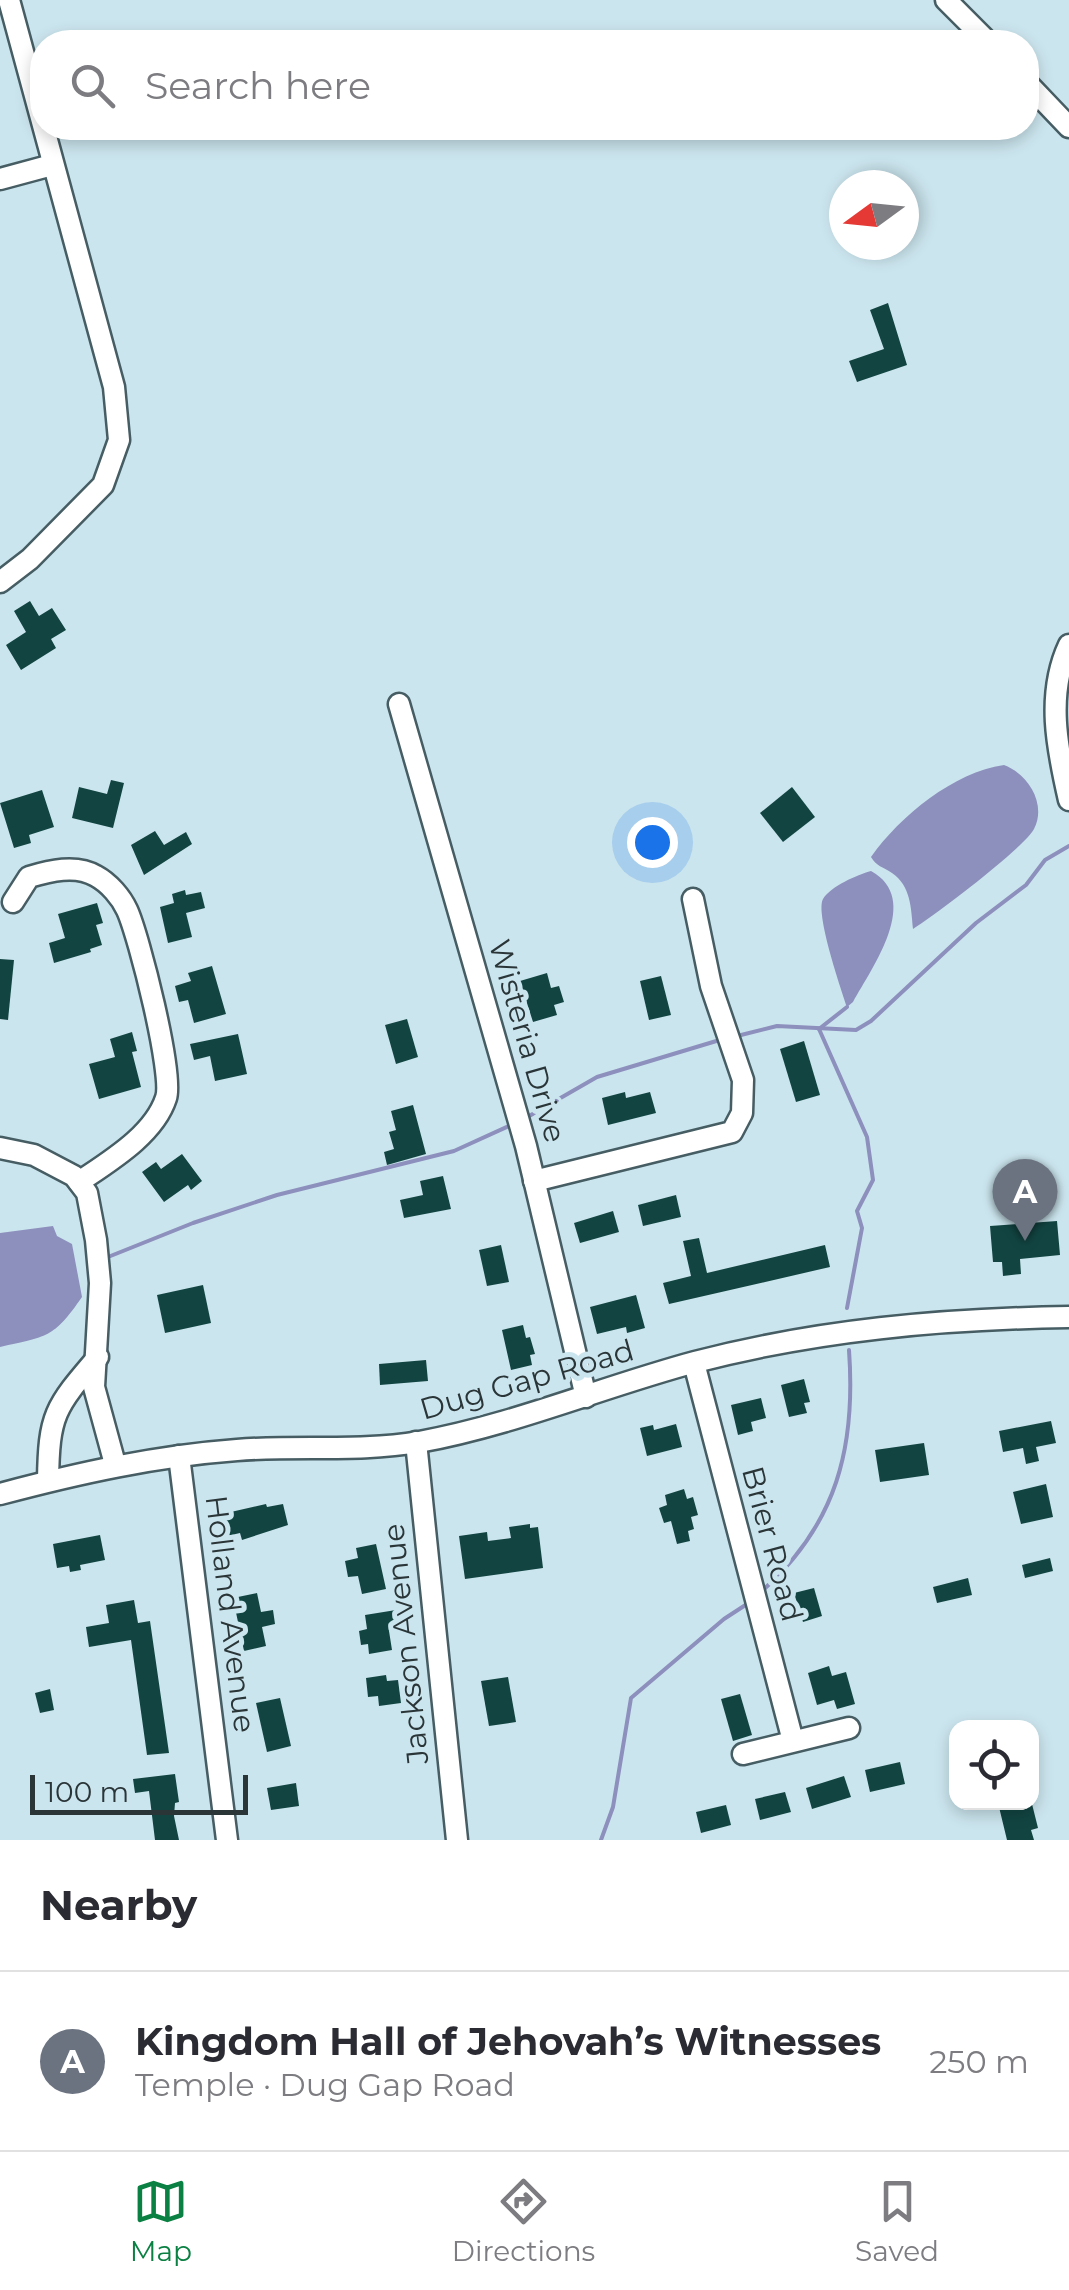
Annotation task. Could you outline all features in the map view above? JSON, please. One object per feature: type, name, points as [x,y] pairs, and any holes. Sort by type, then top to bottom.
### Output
[{"type":"street","points":[[9,0],[30,81]]},
{"type":"street","points":[[946,0],[976,30]]},
{"type":"street","points":[[1039,96],[1069,127]]},
{"type":"street","points":[[0,582],[30,559],[104,485],[119,440],[114,387],[45,140]]},
{"type":"street","points":[[0,179],[52,165]]},
{"type":"street","points":[[1069,644],[1058,670],[1056,708],[1057,743],[1069,800]]},
{"type":"street","name":"Wisteria Drive","points":[[398,704],[534,1182],[586,1397]]},
{"type":"street","points":[[13,902],[28,877],[60,869],[95,875],[114,890],[126,908],[139,947],[164,1056],[168,1095],[153,1124],[79,1182]]},
{"type":"street","points":[[534,1182],[732,1132],[742,1112],[743,1080],[711,986],[693,899]]},
{"type":"street","points":[[0,1148],[34,1155],[79,1182],[87,1193],[96,1240],[101,1308],[94,1387],[115,1464]]},
{"type":"street","name":"Dug Gap Road","points":[[0,1494],[115,1464],[179,1456],[416,1442],[493,1425],[694,1363],[854,1329],[916,1322],[1069,1317]]},
{"type":"street","points":[[48,1482],[54,1415],[98,1358]]},
{"type":"street","name":"Brier Road","points":[[694,1363],[792,1741]]},
{"type":"street","name":"Jackson Avenue","points":[[416,1442],[457,1840]]},
{"type":"street","name":"Holland Avenue","points":[[179,1456],[228,1840]]},
{"type":"street","points":[[743,1754],[849,1728]]},
{"type":"water","points":[[1004,765],[1021,775],[1033,791],[1038,810],[1034,829],[997,865],[913,929],[903,884],[871,857],[897,826],[930,798],[966,777]]},
{"type":"water","points":[[871,871],[886,883],[893,898],[893,915],[881,952],[847,1007],[821,907],[832,890]]},
{"type":"water","points":[[53,1226],[57,1236],[72,1244],[82,1297],[48,1334],[0,1347],[0,1233]]},
{"type":"building","points":[[888,303],[907,365],[857,382],[849,361],[884,349],[870,310]]},
{"type":"building","points":[[30,601],[39,616],[52,608],[66,630],[51,639],[56,648],[21,670],[6,645],[26,632],[14,611]]},
{"type":"building","points":[[111,780],[124,783],[113,828],[72,818],[79,787],[107,794]]},
{"type":"building","points":[[792,787],[815,817],[783,842],[760,813]]},
{"type":"building","points":[[42,790],[54,827],[29,835],[31,843],[14,848],[0,803]]},
{"type":"building","points":[[155,831],[164,845],[186,832],[192,844],[144,875],[131,845]]},
{"type":"building","points":[[185,890],[186,895],[201,892],[205,908],[186,913],[192,937],[168,943],[160,907],[174,903],[172,894]]},
{"type":"building","points":[[97,903],[103,923],[96,925],[102,945],[54,963],[49,943],[65,938],[58,914]]},
{"type":"building","points":[[0,959],[14,960],[8,1020],[0,1019]]},
{"type":"building","points":[[212,966],[226,1014],[194,1023],[188,1000],[179,1002],[175,986],[191,981],[188,973]]},
{"type":"building","points":[[547,973],[551,988],[559,986],[564,1002],[554,1005],[557,1015],[533,1022],[520,981]]},
{"type":"building","points":[[661,976],[671,1015],[649,1020],[640,981]]},
{"type":"building","points":[[407,1019],[418,1057],[396,1064],[385,1025]]},
{"type":"building","points":[[132,1032],[137,1051],[132,1052],[141,1087],[99,1099],[89,1064],[115,1057],[110,1039]]},
{"type":"building","points":[[238,1034],[247,1074],[215,1081],[210,1056],[194,1060],[190,1044]]},
{"type":"building","points":[[804,1041],[820,1095],[796,1102],[780,1049]]},
{"type":"building","points":[[625,1092],[626,1098],[650,1092],[656,1113],[608,1125],[602,1098]]},
{"type":"building","points":[[413,1105],[426,1154],[387,1165],[384,1152],[394,1149],[389,1132],[396,1130],[391,1111]]},
{"type":"building","points":[[182,1154],[202,1181],[191,1190],[188,1185],[164,1202],[142,1172],[156,1162],[161,1169]]},
{"type":"building","points":[[443,1176],[451,1209],[404,1218],[400,1200],[423,1195],[420,1181]]},
{"type":"building","points":[[676,1195],[681,1217],[643,1226],[638,1205]]},
{"type":"building","points":[[613,1211],[619,1232],[580,1243],[574,1223]]},
{"type":"building","points":[[1057,1221],[1060,1255],[1020,1259],[1021,1274],[1003,1276],[1002,1262],[993,1262],[990,1226]]},
{"type":"building","points":[[699,1238],[707,1273],[825,1245],[830,1267],[669,1304],[663,1283],[691,1276],[683,1241]]},
{"type":"building","points":[[501,1245],[509,1282],[487,1286],[479,1250]]},
{"type":"building","points":[[203,1285],[211,1323],[165,1333],[157,1295]]},
{"type":"building","points":[[636,1295],[645,1328],[627,1333],[626,1327],[597,1334],[590,1307]]},
{"type":"building","points":[[523,1325],[535,1354],[530,1355],[532,1365],[511,1370],[502,1330]]},
{"type":"building","points":[[426,1360],[428,1381],[380,1385],[379,1364]]},
{"type":"building","points":[[804,1379],[810,1402],[804,1403],[807,1413],[789,1417],[781,1385]]},
{"type":"building","points":[[761,1398],[766,1418],[751,1422],[753,1431],[738,1435],[731,1405]]},
{"type":"building","points":[[1051,1421],[1056,1443],[1036,1447],[1039,1461],[1026,1464],[1023,1448],[1003,1452],[999,1431]]},
{"type":"building","points":[[676,1424],[682,1447],[647,1456],[640,1428],[653,1425],[654,1430]]},
{"type":"building","points":[[924,1443],[929,1475],[880,1482],[875,1450]]},
{"type":"building","points":[[1046,1484],[1053,1517],[1021,1524],[1013,1492]]},
{"type":"building","points":[[684,1489],[687,1499],[693,1497],[698,1515],[691,1517],[694,1529],[688,1531],[690,1541],[677,1544],[671,1521],[664,1523],[659,1508],[667,1505],[665,1495]]},
{"type":"building","points":[[283,1504],[288,1525],[242,1540],[240,1533],[227,1536],[222,1514]]},
{"type":"building","points":[[530,1524],[530,1528],[538,1527],[543,1568],[465,1579],[459,1536],[487,1532],[488,1541],[511,1538],[509,1527]]},
{"type":"building","points":[[100,1535],[105,1560],[80,1565],[81,1570],[70,1572],[69,1566],[57,1568],[53,1544]]},
{"type":"building","points":[[376,1544],[386,1589],[362,1594],[358,1576],[348,1577],[345,1561],[358,1558],[356,1548]]},
{"type":"building","points":[[1050,1558],[1053,1571],[1025,1578],[1022,1565]]},
{"type":"building","points":[[968,1578],[972,1595],[937,1603],[933,1587]]},
{"type":"building","points":[[814,1588],[822,1616],[803,1622],[794,1593]]},
{"type":"building","points":[[257,1593],[261,1612],[273,1610],[275,1624],[262,1627],[266,1646],[244,1651],[233,1598]]},
{"type":"building","points":[[134,1600],[138,1623],[150,1621],[169,1753],[147,1755],[131,1640],[89,1647],[86,1627],[109,1623],[106,1605]]},
{"type":"building","points":[[396,1610],[399,1630],[389,1631],[392,1650],[369,1654],[368,1644],[361,1645],[359,1631],[367,1629],[365,1615]]},
{"type":"building","points":[[829,1666],[832,1676],[846,1672],[855,1704],[837,1709],[834,1700],[817,1705],[808,1673]]},
{"type":"building","points":[[386,1675],[387,1681],[398,1680],[401,1703],[379,1706],[378,1696],[368,1697],[366,1678]]},
{"type":"building","points":[[508,1677],[516,1722],[489,1726],[481,1681]]},
{"type":"building","points":[[50,1689],[54,1710],[40,1713],[35,1693]]},
{"type":"building","points":[[740,1694],[752,1735],[733,1741],[721,1699]]},
{"type":"building","points":[[280,1698],[291,1746],[267,1752],[256,1703]]},
{"type":"building","points":[[900,1762],[905,1784],[870,1792],[865,1770]]},
{"type":"building","points":[[175,1774],[179,1802],[175,1803],[174,1816],[179,1840],[155,1840],[149,1791],[135,1793],[133,1779]]},
{"type":"building","points":[[844,1776],[851,1797],[812,1809],[806,1788]]},
{"type":"building","points":[[296,1783],[299,1806],[271,1810],[267,1788]]},
{"type":"building","points":[[785,1792],[791,1812],[760,1820],[755,1799]]},
{"type":"building","points":[[726,1805],[731,1825],[701,1833],[696,1812]]},
{"type":"building","points":[[1000,1810],[1034,1810],[1038,1828],[1031,1830],[1034,1840],[1007,1840]]},
{"type":"waterway","points":[[737,1036],[777,1026],[856,1030],[871,1021],[976,923],[1026,885],[1045,860],[1069,846]]},
{"type":"waterway","points":[[819,1029],[847,1007]]},
{"type":"waterway","points":[[819,1029],[867,1137],[873,1180],[857,1211],[862,1228],[847,1308]]},
{"type":"waterway","points":[[524,1119],[597,1077],[723,1039]]},
{"type":"waterway","points":[[103,1259],[277,1195],[454,1151],[511,1125]]},
{"type":"waterway","points":[[762,1591],[808,1539],[836,1482],[849,1419],[849,1350]]},
{"type":"waterway","points":[[601,1840],[613,1807],[631,1698],[747,1604]]},
{"type":"place","name":"Kingdom Hall of Jehovah’s Witnesses","points":[[1025,1241]]}]
